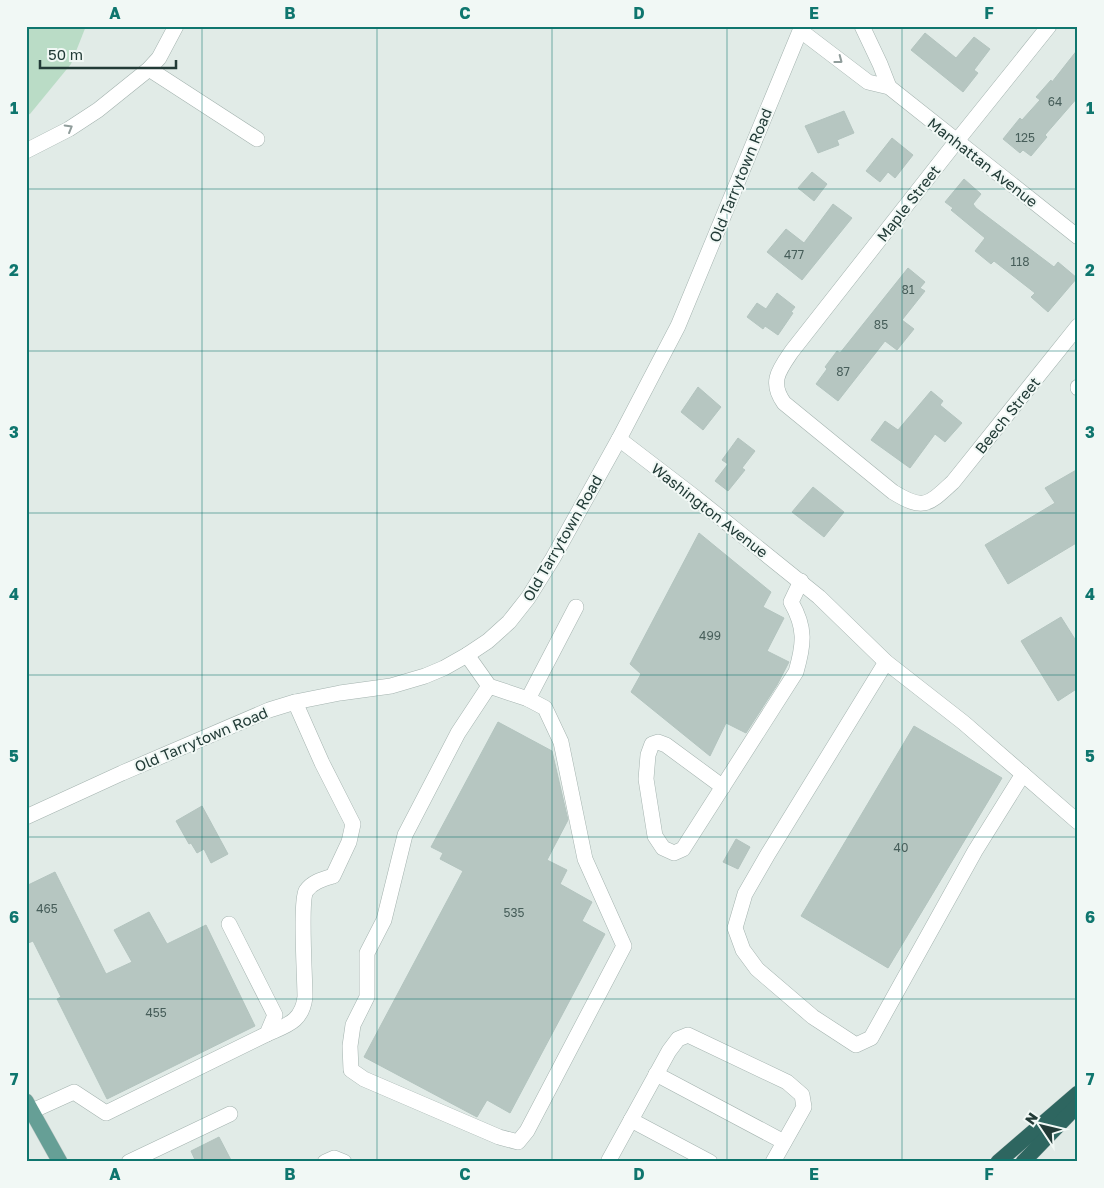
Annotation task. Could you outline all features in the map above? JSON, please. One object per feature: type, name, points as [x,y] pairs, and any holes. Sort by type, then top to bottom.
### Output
[{"type":"highway","points":[[998,1162],[1078,1093]]},
{"type":"highway","points":[[1023,1162],[1078,1106]]},
{"type":"main road","points":[[28,1112],[60,1162]]},
{"type":"street","points":[[26,151],[98,110],[149,70],[159,58],[176,26]]},
{"type":"street","name":"Manhattan Avenue","points":[[862,26],[889,87]]},
{"type":"street","name":"Maple Street","points":[[932,501],[921,504],[907,500],[893,492],[784,403],[778,395],[776,386],[778,375],[792,351],[1050,26]]},
{"type":"street","name":"Manhattan Avenue","points":[[801,28],[868,82],[889,87],[1078,237]]},
{"type":"street","name":"Old Tarrytown Road","points":[[26,817],[238,722],[295,702],[391,686],[431,674],[467,655],[488,641],[509,622],[528,598],[553,558],[619,439],[678,326],[801,28]]},
{"type":"street","points":[[149,70],[257,138]]},
{"type":"street","name":"Beech Street","points":[[932,501],[953,482],[1078,326]]},
{"type":"street","name":"Washington Avenue","points":[[619,439],[820,596],[886,662],[1024,774],[1037,788],[1076,821]]},
{"type":"street","points":[[723,787],[666,745],[658,742],[652,744],[648,755],[646,779],[655,836],[663,848],[674,853],[683,849],[723,787],[796,672],[802,653],[802,635],[800,618],[791,602],[801,581]]},
{"type":"street","points":[[528,699],[576,607]]},
{"type":"street","points":[[467,655],[488,686],[528,699],[545,708],[561,742],[585,859],[624,946],[527,1130],[518,1142],[499,1137],[364,1079],[351,1070],[350,1046],[353,1025],[367,997],[367,953],[384,920],[405,835],[458,733],[488,686]]},
{"type":"street","points":[[886,662],[768,854],[746,894],[735,928],[743,950],[757,969],[814,1017],[856,1045],[871,1038],[975,851],[1024,774]]},
{"type":"street","points":[[28,1112],[74,1092],[106,1113],[294,1022],[304,1008],[303,907],[306,892],[315,882],[333,876],[349,842],[353,824],[322,763],[295,702]]},
{"type":"street","points":[[229,924],[274,1015],[267,1034]]},
{"type":"street","points":[[610,1162],[609,1160],[669,1052],[678,1039],[688,1035],[787,1082],[802,1095],[804,1108],[773,1162]]},
{"type":"street","points":[[656,1074],[784,1142]]},
{"type":"street","points":[[129,1162],[230,1114]]},
{"type":"street","points":[[631,1120],[710,1162]]},
{"type":"street","points":[[325,1162],[334,1158],[344,1162]]},
{"type":"green space","points":[[26,26],[86,26],[71,64],[30,114],[26,115]]},
{"type":"building","points":[[925,33],[956,58],[974,37],[990,49],[974,70],[978,73],[963,92],[911,50]]},
{"type":"building","points":[[1078,49],[1078,97],[1045,135],[1047,137],[1031,156],[1023,150],[1020,153],[1003,139],[1020,118],[1022,120],[1040,100],[1036,97],[1051,80],[1052,82]]},
{"type":"building","points":[[844,111],[854,133],[837,140],[839,145],[818,153],[805,126]]},
{"type":"building","points":[[892,138],[913,155],[895,178],[888,172],[880,182],[866,171]]},
{"type":"building","points":[[812,172],[827,184],[814,201],[798,188]]},
{"type":"building","points":[[964,179],[981,194],[973,204],[976,208],[1054,267],[1058,262],[1077,278],[1048,312],[1031,297],[1035,293],[994,261],[991,264],[975,251],[985,238],[951,210],[953,208],[945,202]]},
{"type":"building","points":[[833,204],[852,218],[802,280],[767,252],[786,229],[804,243]]},
{"type":"building","points":[[908,268],[925,282],[920,288],[925,291],[902,320],[914,329],[897,350],[885,341],[838,401],[816,384],[827,369],[825,367],[837,351],[840,353]]},
{"type":"building","points":[[777,293],[795,307],[778,335],[765,326],[763,329],[747,317],[757,303],[766,309]]},
{"type":"building","points":[[698,387],[721,407],[703,430],[681,412]]},
{"type":"building","points":[[931,391],[943,401],[940,405],[962,423],[945,442],[935,434],[910,468],[871,440],[885,421],[898,430]]},
{"type":"building","points":[[738,438],[755,451],[742,468],[745,470],[728,491],[715,481],[728,464],[722,460]]},
{"type":"building","points":[[1078,469],[1078,542],[1008,584],[985,545],[1055,503],[1045,488]]},
{"type":"building","points":[[813,487],[844,512],[824,537],[792,512]]},
{"type":"building","points":[[699,533],[771,592],[763,607],[784,618],[767,651],[789,662],[777,685],[746,733],[726,723],[710,756],[631,692],[641,674],[630,664]]},
{"type":"building","points":[[1061,617],[1078,644],[1078,688],[1058,701],[1021,641]]},
{"type":"building","points":[[498,722],[552,751],[568,820],[547,860],[567,870],[560,884],[592,902],[582,921],[605,934],[510,1113],[487,1100],[477,1117],[364,1057],[463,871],[440,859],[443,853],[431,847]]},
{"type":"building","points":[[914,726],[1002,778],[888,968],[801,916]]},
{"type":"building","points":[[202,806],[228,854],[211,863],[204,849],[197,853],[191,843],[189,844],[176,821]]},
{"type":"building","points":[[736,839],[750,847],[738,869],[723,862]]},
{"type":"building","points":[[55,872],[106,974],[132,962],[114,930],[149,912],[167,944],[206,925],[255,1026],[107,1099],[57,999],[61,997],[33,941],[26,944],[26,886]]},
{"type":"building","points":[[219,1137],[232,1162],[196,1162],[191,1151]]}]
